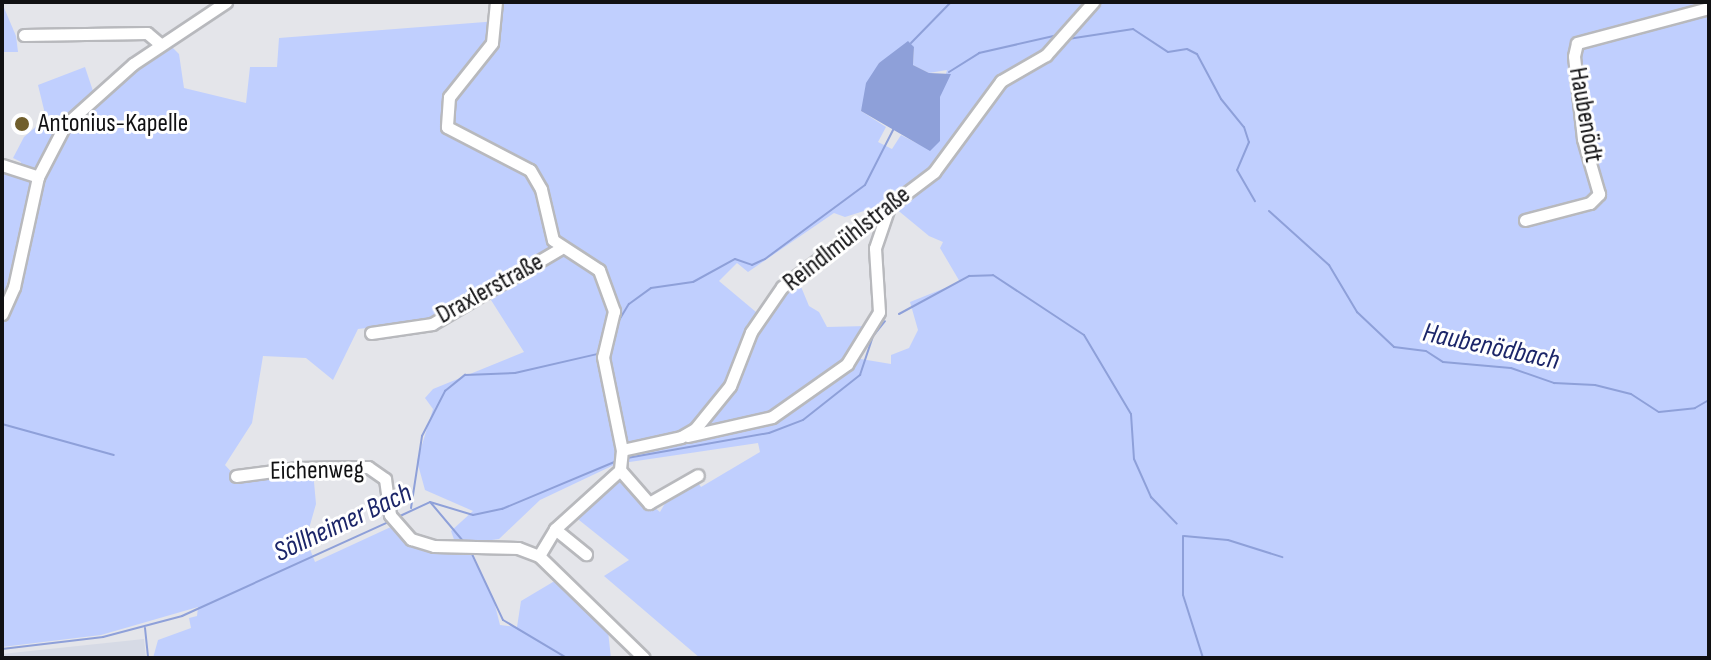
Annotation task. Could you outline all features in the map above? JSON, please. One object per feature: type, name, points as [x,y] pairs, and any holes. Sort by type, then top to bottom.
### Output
[{"type":"street","points":[[2,314],[14,287],[38,177],[75,112],[160,44],[226,2]]},
{"type":"street","name":"Draxlerstraße","points":[[496,2],[492,43],[456,85],[444,120],[448,130],[499,150],[530,170],[560,249],[591,263],[606,279],[614,311],[603,352],[621,459]]},
{"type":"street","name":"Reindlmühlstraße","points":[[539,556],[555,529],[621,459],[681,437],[702,422],[730,386],[758,320],[782,287],[934,172],[1001,81],[1064,38],[1093,2]]},
{"type":"street","name":"Haubenödt","points":[[1525,220],[1590,203],[1599,194],[1583,139],[1574,56],[1577,43],[1709,8]]},
{"type":"street","points":[[24,35],[147,33],[160,44]]},
{"type":"street","points":[[2,165],[38,177]]},
{"type":"street","points":[[681,437],[772,417],[847,364],[879,312],[875,248],[890,203]]},
{"type":"street","name":"Draxlerstraße","points":[[371,333],[432,324],[560,249]]},
{"type":"street","points":[[621,459],[649,503],[698,475]]},
{"type":"street","name":"Eichenweg","points":[[236,476],[297,468],[372,468],[385,479],[393,520],[411,539],[468,548],[518,548],[539,556]]},
{"type":"street","points":[[555,529],[586,554]]},
{"type":"street","points":[[539,556],[644,658]]},
{"type":"shaded area","points":[[498,2],[1709,2],[1709,658],[700,658],[604,576],[629,560],[574,516],[617,477],[660,512],[668,498],[696,480],[701,487],[760,452],[758,443],[616,464],[540,500],[499,539],[456,545],[451,531],[473,511],[425,490],[417,461],[433,409],[425,398],[433,389],[524,352],[484,289],[435,320],[358,329],[333,380],[306,358],[263,356],[252,423],[225,465],[237,478],[313,471],[316,504],[306,539],[315,562],[393,526],[401,536],[468,549],[493,597],[500,625],[517,627],[521,601],[558,579],[608,631],[611,658],[153,658],[158,640],[191,628],[189,618],[197,616],[198,607],[101,635],[2,647],[2,324],[12,302],[18,245],[2,301],[2,170],[20,167],[21,162],[13,158],[24,137],[46,118],[38,85],[85,67],[95,97],[169,44],[179,54],[184,88],[246,103],[250,67],[277,67],[279,38],[498,21]],"holes":[[[914,47],[913,65],[929,73],[947,70],[940,97],[940,140],[930,150],[901,135],[892,149],[878,142],[886,127],[861,111],[879,63]],[[889,203],[929,236],[943,242],[940,248],[960,282],[910,302],[918,330],[909,348],[891,355],[891,364],[849,357],[867,326],[827,327],[819,312],[809,306],[797,277],[762,317],[719,281],[737,263],[748,272],[834,213],[845,217]]]},
{"type":"shaded area","points":[[2,3],[16,36],[18,52],[2,52]]},
{"type":"shaded area","points":[[908,41],[914,47],[913,65],[929,73],[951,74],[940,97],[940,141],[930,151],[861,111],[866,83],[879,63]]},
{"type":"shaded area","points":[[144,639],[146,658],[2,658],[2,654]]},
{"type":"waterway","points":[[911,43],[951,2]]},
{"type":"waterway","name":"Haubenödbach","points":[[1068,39],[1133,29],[1168,52],[1187,49],[1197,54],[1221,99],[1244,127],[1249,142],[1237,170],[1255,201]]},
{"type":"waterway","name":"Haubenödbach","points":[[949,72],[979,53],[1058,35]]},
{"type":"waterway","name":"Haubenödbach","points":[[615,327],[629,304],[651,288],[693,282],[735,259],[752,265],[765,259],[865,185],[894,128]]},
{"type":"waterway","name":"Haubenödbach","points":[[1269,211],[1329,265],[1357,312],[1394,347],[1426,351],[1443,362],[1511,368],[1554,383],[1595,385],[1631,394],[1659,412],[1695,408],[1709,400]]},
{"type":"waterway","name":"Söllheimer Bach","points":[[899,314],[969,276],[993,275],[1084,335],[1131,414],[1134,459],[1151,497],[1177,524]]},
{"type":"waterway","name":"Söllheimer Bach","points":[[627,458],[769,433],[803,420],[860,375],[873,336],[885,321]]},
{"type":"waterway","name":"Haubenödbach","points":[[411,508],[422,436],[445,391],[465,375],[515,373],[597,354]]},
{"type":"waterway","points":[[2,424],[114,455]]},
{"type":"waterway","name":"Söllheimer Bach","points":[[400,516],[430,502],[473,515],[502,509],[617,461]]},
{"type":"waterway","points":[[431,503],[463,541]]},
{"type":"waterway","name":"Söllheimer Bach","points":[[2,649],[103,637],[182,616],[390,521]]},
{"type":"waterway","name":"Söllheimer Bach","points":[[1183,536],[1183,595],[1203,658]]},
{"type":"waterway","points":[[1184,536],[1228,540],[1282,557]]},
{"type":"waterway","points":[[471,552],[503,620],[567,658]]},
{"type":"waterway","points":[[145,628],[148,658]]},
{"type":"place","name":"Antonius-Kapelle","points":[[22,124]]}]
